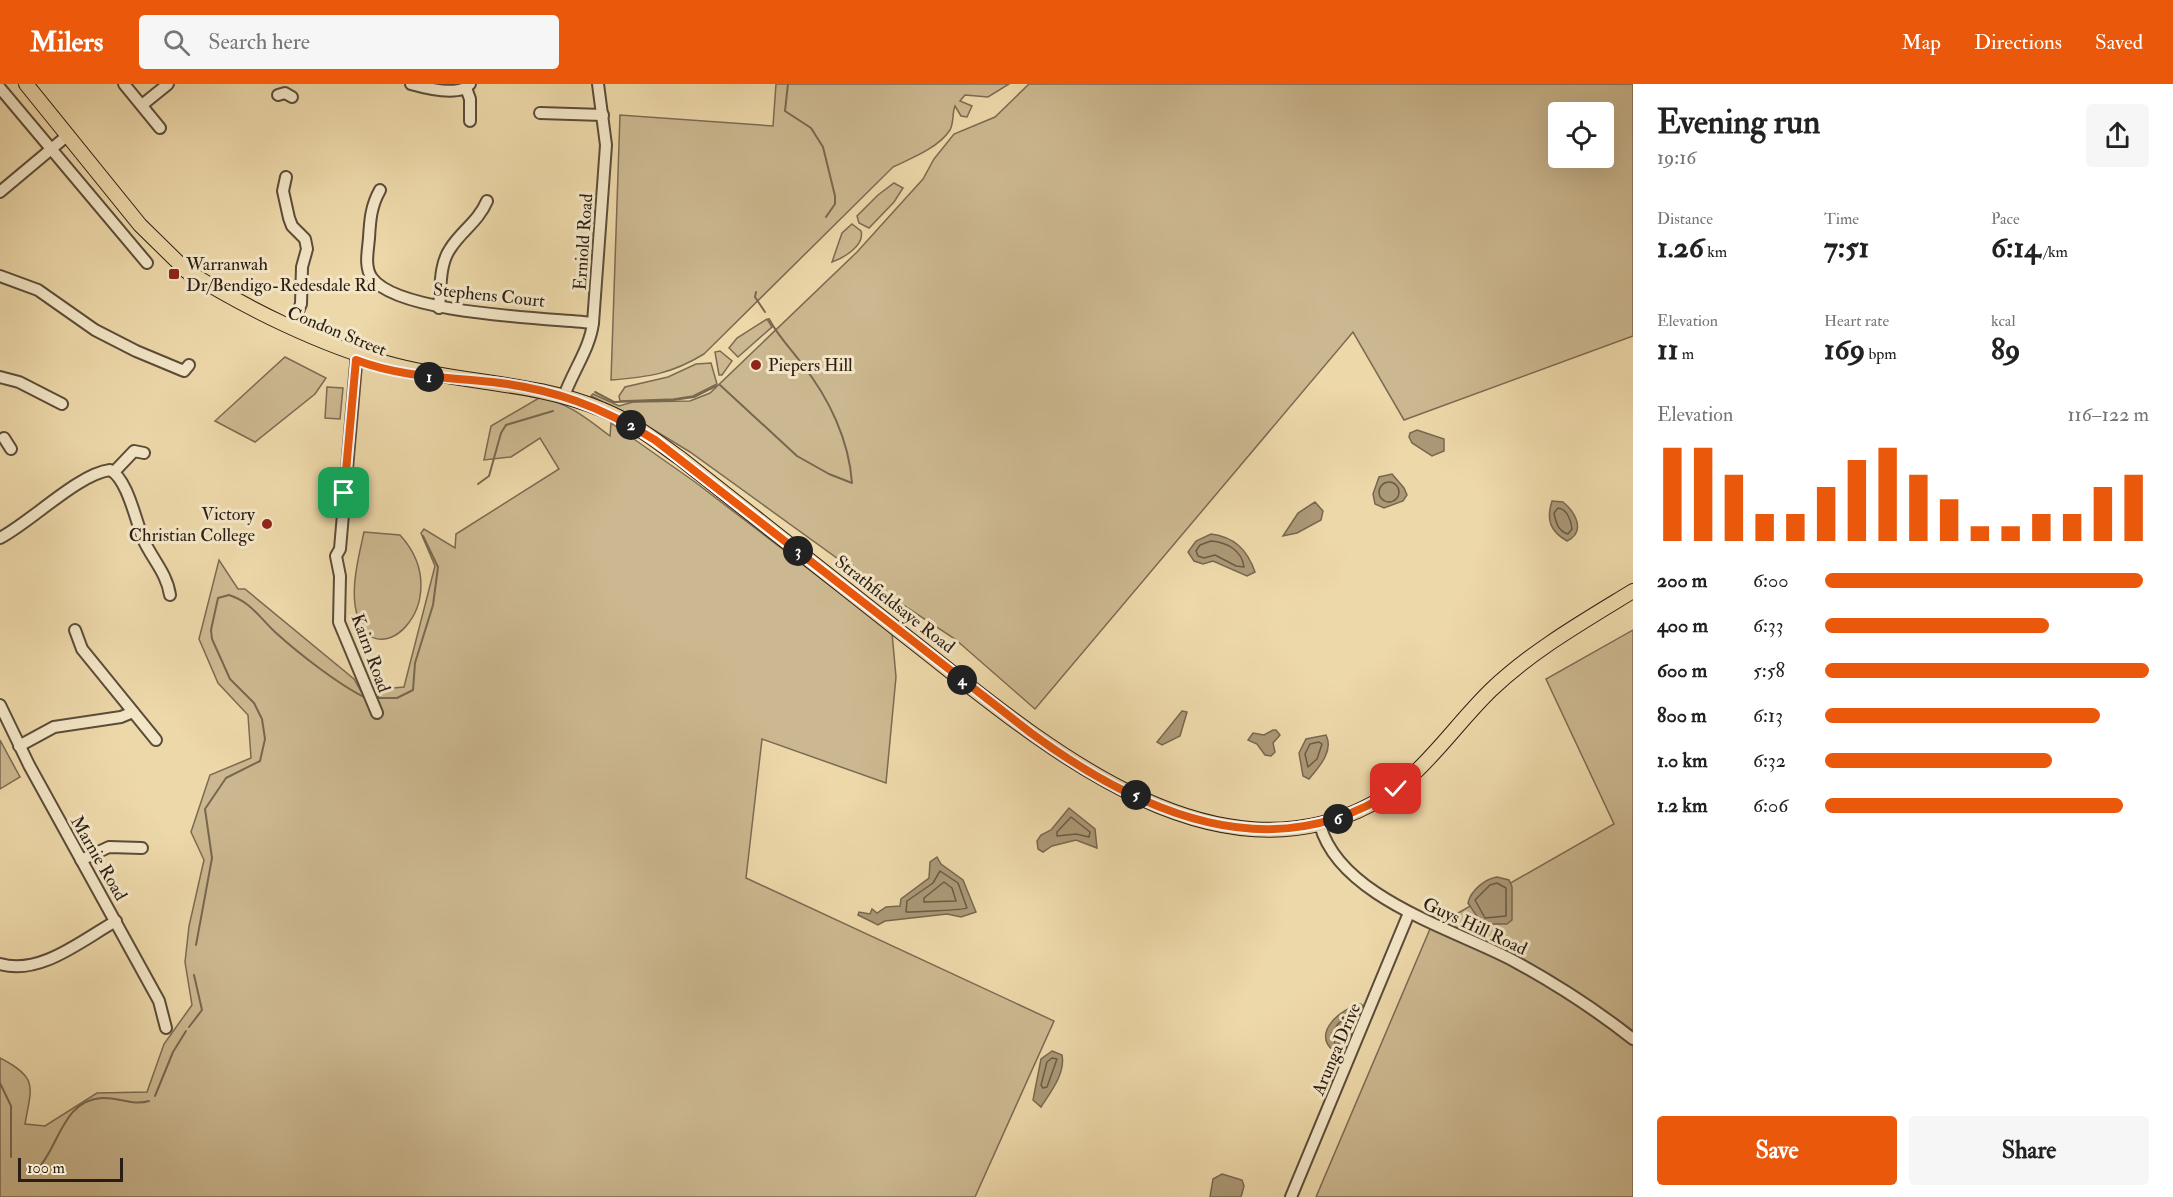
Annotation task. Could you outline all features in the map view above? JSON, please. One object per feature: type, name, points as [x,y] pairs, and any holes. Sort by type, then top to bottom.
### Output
[{"type":"main road","name":"Condon Street","points":[[26,84],[140,225],[184,270],[214,295],[246,313],[357,357],[405,368],[564,396]]},
{"type":"main road","name":"Condon Street","points":[[184,270],[225,294],[357,357]]},
{"type":"main road","name":"Strathfieldsaye Road","points":[[564,396],[606,411],[655,440],[1017,722],[1086,769],[1139,796],[1213,824],[1261,831],[1320,825],[1361,810],[1396,789],[1420,769],[1489,692],[1514,669],[1633,591]]},
{"type":"street","points":[[124,84],[160,128]]},
{"type":"street","points":[[142,105],[168,84]]},
{"type":"street","points":[[411,84],[428,87],[446,85],[452,88],[468,86],[470,123]]},
{"type":"street","name":"Erniold Road","points":[[564,396],[575,366],[590,341],[593,323],[606,151],[598,84]]},
{"type":"street","points":[[0,88],[147,263]]},
{"type":"street","points":[[540,113],[603,115]]},
{"type":"street","points":[[0,192],[68,135]]},
{"type":"street","points":[[286,177],[283,190],[289,218],[292,226],[305,239],[308,249],[302,267],[301,304],[292,325]]},
{"type":"street","name":"Stephens Court","points":[[380,190],[371,212],[367,259],[370,276],[379,285],[424,305],[439,308],[593,323]]},
{"type":"street","points":[[439,308],[443,264],[448,252],[480,216],[487,201]]},
{"type":"street","points":[[0,276],[38,290],[95,330],[184,372]]},
{"type":"street","name":"Kairn Road","points":[[357,357],[339,549],[336,556],[340,576],[338,616],[345,641],[377,713]]},
{"type":"street","points":[[0,377],[19,382],[64,401],[58,416]]},
{"type":"street","points":[[0,538],[22,526],[66,492],[102,472],[114,472],[134,451],[144,453]]},
{"type":"street","points":[[114,472],[130,501],[144,541],[167,580],[170,598]]},
{"type":"street","points":[[75,630],[82,649],[156,740]]},
{"type":"street","name":"Marnie Road","points":[[0,705],[19,746],[159,1001],[166,1028]]},
{"type":"street","points":[[19,746],[54,727],[121,717],[133,712]]},
{"type":"street","name":"Guys Hill Road","points":[[1320,825],[1331,845],[1356,877],[1384,899],[1409,914],[1497,952],[1545,978],[1596,1011],[1633,1039]]},
{"type":"street","points":[[81,860],[109,847],[142,848]]},
{"type":"street","name":"Arunga Drive","points":[[1291,1197],[1409,914]]},
{"type":"street","points":[[0,964],[20,967],[41,963],[116,921]]},
{"type":"shaded area","points":[[776,84],[1009,84],[988,97],[965,95],[960,101],[972,106],[967,117],[961,116],[955,106],[950,130],[939,142],[893,167],[704,354],[670,370],[611,380],[620,115],[773,126]]},
{"type":"shaded area","points":[[1029,84],[1633,84],[1633,336],[1404,420],[1353,332],[1035,709],[955,639],[888,595],[690,452],[626,413],[591,396],[593,394],[619,406],[633,402],[690,401],[710,393],[857,252],[923,179],[934,159],[954,134],[995,117]]},
{"type":"shaded area","points":[[894,183],[903,188],[894,202],[869,228],[859,223],[857,216]]},
{"type":"shaded area","points":[[852,224],[861,231],[860,241],[848,254],[832,262],[842,233]]},
{"type":"shaded area","points":[[767,319],[772,327],[738,357],[729,348],[737,338]]},
{"type":"shaded area","points":[[720,351],[732,361],[722,375],[719,375],[715,352]]},
{"type":"shaded area","points":[[285,357],[326,378],[315,394],[255,442],[215,421]]},
{"type":"shaded area","points":[[711,363],[717,384],[693,396],[620,401],[619,396],[625,387],[668,377],[696,364]]},
{"type":"shaded area","points":[[327,387],[343,388],[340,419],[325,418]]},
{"type":"shaded area","points":[[539,398],[568,407],[610,436],[611,423],[695,482],[892,633],[896,677],[886,783],[762,739],[746,878],[1054,1021],[975,1197],[0,1197],[0,1058],[21,1071],[29,1084],[25,1124],[45,1126],[97,1093],[147,1092],[164,1044],[192,1005],[185,962],[189,926],[204,860],[191,832],[210,775],[251,758],[248,715],[218,683],[199,639],[219,560],[238,589],[245,589],[354,679],[367,702],[373,707],[382,689],[404,687],[435,566],[421,533],[424,529],[455,548],[456,534],[559,469],[540,438],[511,457],[484,460],[491,426]]},
{"type":"shaded area","points":[[364,532],[400,535],[416,561],[421,586],[416,609],[406,627],[391,637],[376,639],[363,629],[355,605],[355,578]]},
{"type":"shaded area","points":[[1633,630],[1633,1197],[1316,1197],[1430,929],[1614,824],[1546,679]]},
{"type":"shaded area","points":[[0,740],[20,777],[0,789]]},
{"type":"water","points":[[1417,430],[1444,439],[1444,451],[1432,456],[1412,443],[1410,433]]},
{"type":"water","points":[[1392,474],[1407,495],[1403,501],[1384,508],[1375,504],[1373,494],[1379,477]]},
{"type":"water","points":[[1552,501],[1563,502],[1572,511],[1577,522],[1576,533],[1567,541],[1553,529],[1551,524],[1549,514]]},
{"type":"water","points":[[1315,502],[1323,511],[1321,520],[1297,533],[1283,536],[1298,513]]},
{"type":"water","points":[[1211,534],[1233,541],[1239,546],[1248,557],[1255,572],[1247,576],[1213,561],[1203,564],[1194,561],[1188,552],[1196,541]]},
{"type":"water","points":[[1182,711],[1187,712],[1180,736],[1162,745],[1157,742]]},
{"type":"water","points":[[1273,730],[1280,735],[1273,743],[1275,752],[1271,756],[1265,755],[1257,744],[1248,740],[1253,733],[1264,735]]},
{"type":"water","points":[[1326,735],[1327,753],[1309,779],[1303,776],[1299,753],[1306,739]]},
{"type":"water","points":[[1069,808],[1095,829],[1097,848],[1076,840],[1052,846],[1043,852],[1038,849],[1037,841],[1041,835],[1051,830]]},
{"type":"water","points":[[937,857],[941,864],[963,880],[976,912],[961,917],[947,914],[885,921],[878,925],[858,915],[859,912],[870,914],[872,909],[877,913],[886,907],[900,906],[901,899],[929,878],[930,862]]},
{"type":"water","points":[[1497,877],[1509,880],[1512,887],[1512,920],[1507,924],[1482,924],[1468,903],[1479,886]]},
{"type":"water","points":[[1361,1004],[1364,1007],[1343,1049],[1334,1051],[1328,1044],[1327,1029],[1338,1015]]},
{"type":"water","points":[[1052,1051],[1062,1055],[1062,1069],[1041,1107],[1033,1100],[1041,1059]]},
{"type":"water","points":[[1222,1174],[1242,1180],[1244,1186],[1241,1197],[1210,1197],[1213,1179]]},
{"type":"waterway","points":[[788,84],[785,111],[811,128],[823,147],[835,196],[835,204],[826,217]]},
{"type":"waterway","points":[[756,292],[755,297],[765,312]]},
{"type":"waterway","points":[[720,385],[797,456],[829,474],[852,483],[847,451],[829,405],[812,377],[780,337],[769,319]]},
{"type":"waterway","points":[[595,392],[614,402],[673,400],[694,397],[716,386]]},
{"type":"waterway","points":[[478,484],[489,476],[501,433],[506,425],[553,411]]},
{"type":"waterway","points":[[375,698],[397,698],[413,690],[415,663],[433,605],[438,567],[423,536]]},
{"type":"waterway","points":[[196,945],[212,858],[205,809],[226,778],[260,761],[265,739],[262,719],[254,703],[230,679],[212,639],[211,630],[218,598],[229,595],[243,602],[307,659],[366,698]]},
{"type":"waterway","points":[[189,1027],[202,1010],[194,975]]},
{"type":"waterway","points":[[155,1096],[173,1052],[186,1031]]},
{"type":"waterway","points":[[0,1083],[11,1106],[11,1157]]},
{"type":"waterway","points":[[38,1169],[70,1115],[78,1107],[102,1098],[149,1101]]},
{"type":"place","name":"Warranwah Dr/Bendigo-Redesdale Rd","points":[[174,274]]},
{"type":"place","name":"Piepers Hill","points":[[756,365]]},
{"type":"place","name":"Victory Christian College","points":[[267,524]]},
{"type":"route","points":[[344,493],[356,360],[375,368],[412,376],[493,382],[532,388],[582,401],[618,417],[680,458],[1031,733],[1072,762],[1139,796],[1213,824],[1236,829],[1276,831],[1329,823],[1361,810],[1396,789]]}]
